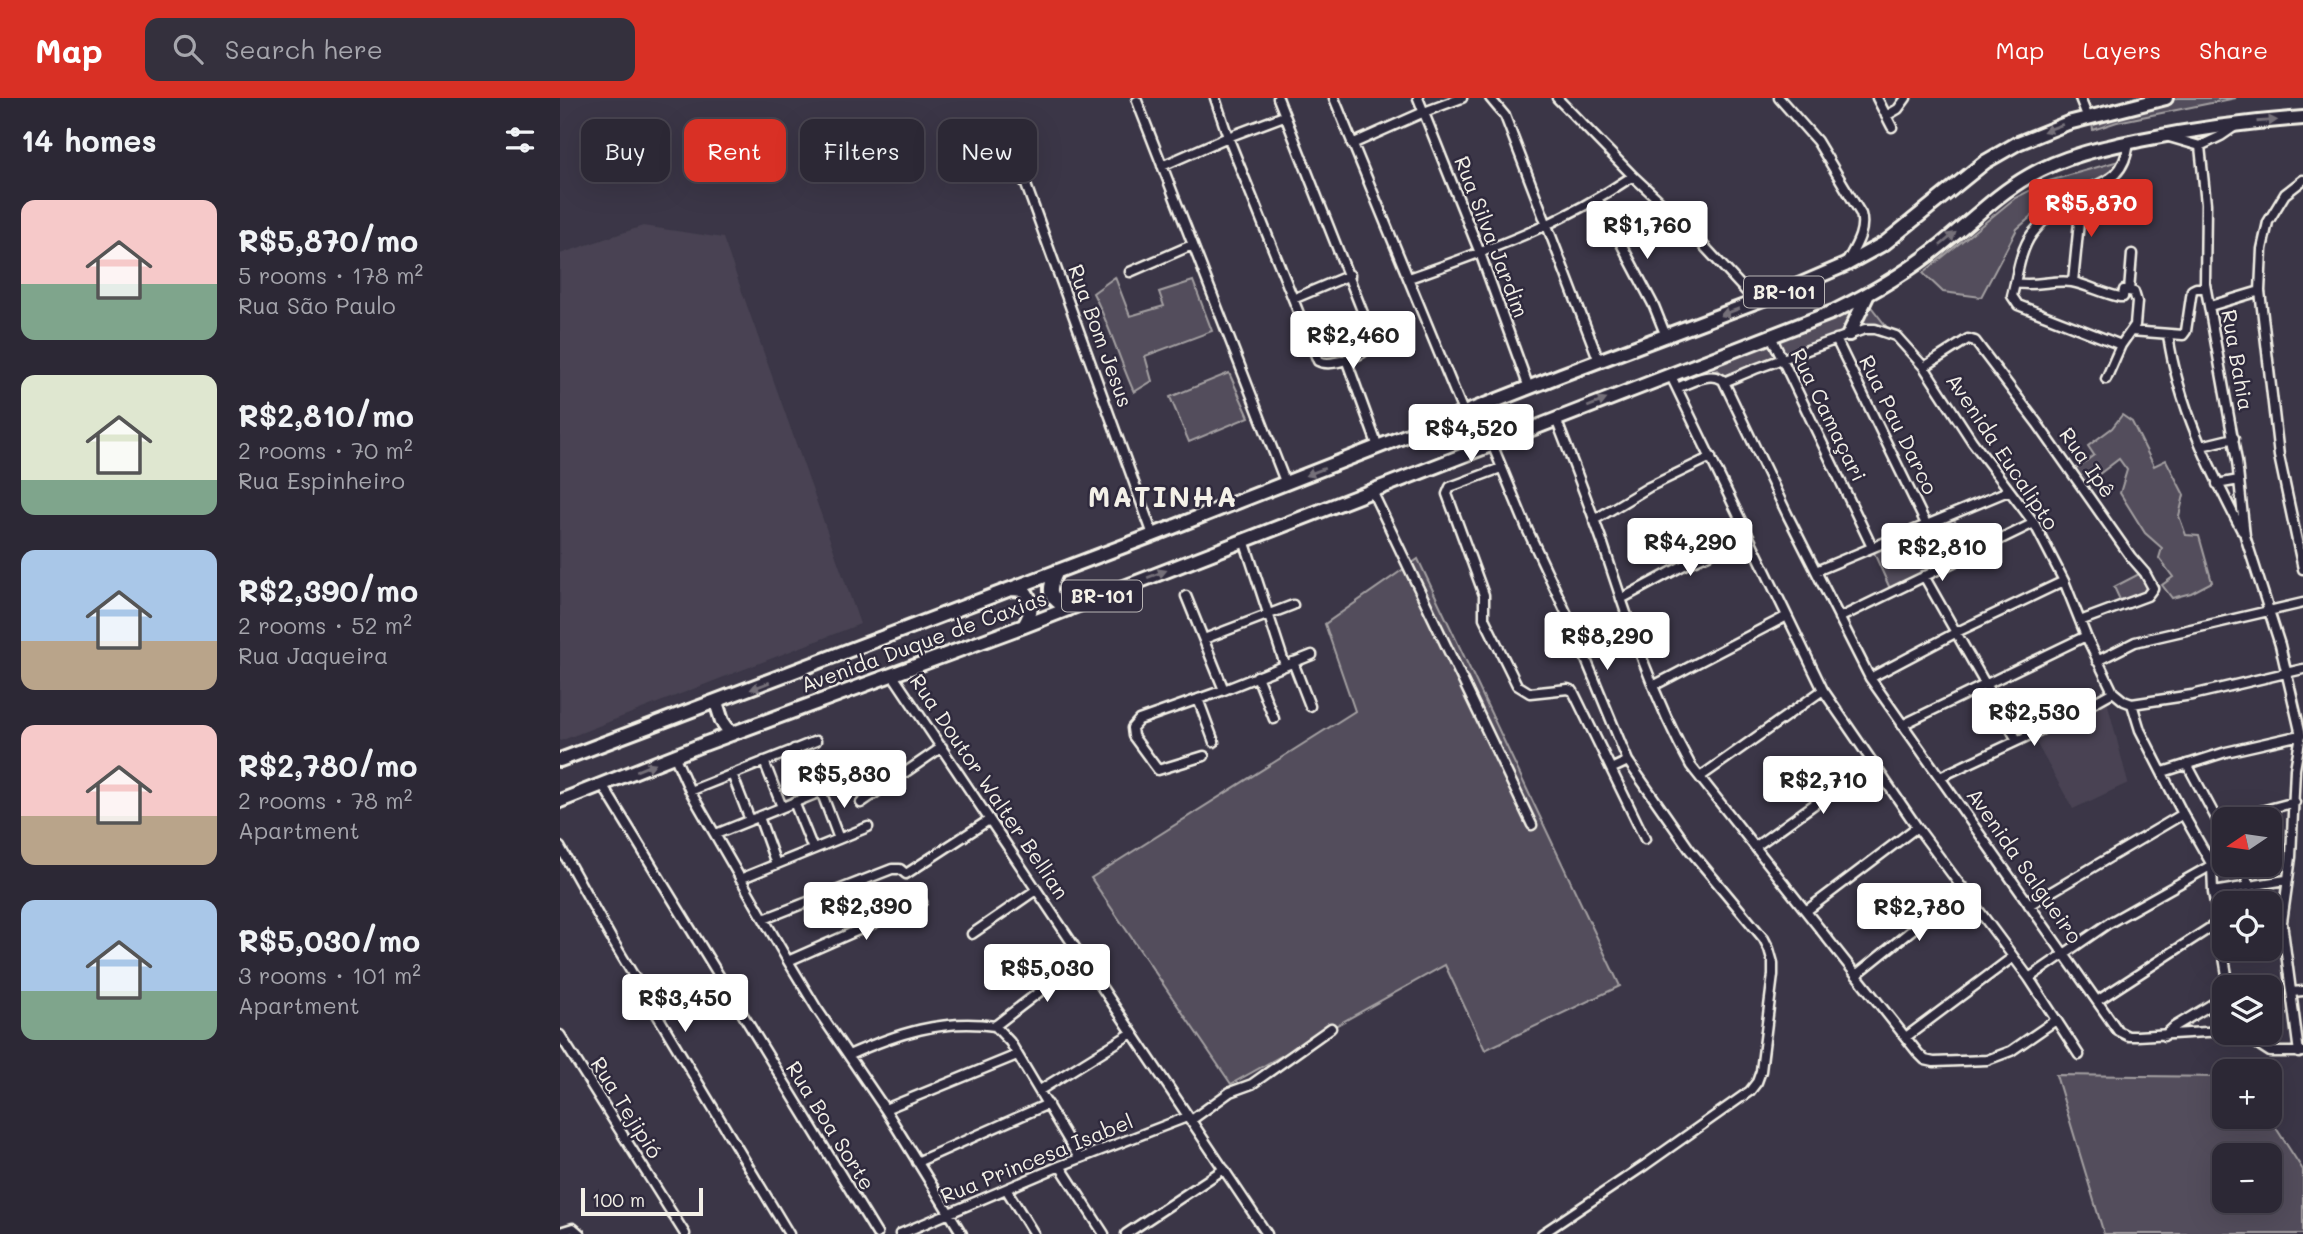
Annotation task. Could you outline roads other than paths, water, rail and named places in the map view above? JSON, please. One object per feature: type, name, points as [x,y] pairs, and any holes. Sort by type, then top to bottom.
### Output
[{"type":"highway","name":"Avenida Duque de Caxias","points":[[560,761],[1756,302],[1845,265],[1885,243],[1998,154],[2042,132],[2166,98]]},
{"type":"highway","name":"Avenida Duque de Caxias","points":[[560,801],[674,755],[1069,609],[1833,312],[1868,295],[1916,264],[2026,177],[2074,156],[2162,135],[2238,123],[2303,118]]},
{"type":"highway","points":[[1849,334],[1868,295]]},
{"type":"highway","points":[[1057,571],[1050,587],[1051,594],[1056,601],[1069,609]]},
{"type":"highway","points":[[1012,589],[1024,590],[1031,602],[1030,613],[1024,626]]},
{"type":"highway","points":[[716,702],[722,721],[731,734]]},
{"type":"street","points":[[1215,98],[1228,137],[1318,360],[1328,363],[1346,359],[1368,349],[1374,341],[1278,98]]},
{"type":"street","points":[[1334,98],[1464,414]]},
{"type":"street","name":"Rua Silva Jardim","points":[[1418,98],[1480,253],[1529,388]]},
{"type":"street","points":[[1352,144],[1462,98]]},
{"type":"street","points":[[1490,98],[1505,116],[1599,361]]},
{"type":"street","points":[[1779,98],[1817,141],[1861,214],[1861,233],[1845,265]]},
{"type":"street","points":[[1877,98],[1892,127]]},
{"type":"street","points":[[1886,116],[1898,109],[1906,98]]},
{"type":"street","points":[[2080,98],[2088,118]]},
{"type":"street","points":[[1559,99],[1633,176],[1678,218],[1756,302]]},
{"type":"street","points":[[1137,101],[1286,484]]},
{"type":"street","points":[[1162,166],[1284,116]]},
{"type":"street","points":[[2162,135],[2200,146],[2232,130],[2238,123]]},
{"type":"street","points":[[2121,345],[2018,305],[2012,296],[2025,249],[2033,233],[2055,209],[2116,175],[2125,162],[2129,142]]},
{"type":"street","name":"Rua Bahia","points":[[2200,146],[2206,204],[2205,288],[2234,438],[2245,536]]},
{"type":"street","points":[[1409,278],[1547,226],[1598,200],[1633,176]]},
{"type":"street","points":[[2303,180],[2285,194],[2268,222],[2262,249],[2260,291],[2278,456],[2303,569]]},
{"type":"street","name":"Rua Bom Jesus","points":[[1025,182],[1153,535]]},
{"type":"street","points":[[2073,282],[2082,192]]},
{"type":"street","points":[[1598,200],[1654,306],[1666,336]]},
{"type":"street","points":[[1129,272],[1192,245]]},
{"type":"street","points":[[2129,291],[2132,254]]},
{"type":"street","points":[[1293,299],[1350,275]]},
{"type":"street","points":[[2017,283],[2034,286],[2053,281],[2073,282],[2120,297],[2123,297],[2124,290],[2135,293],[2137,318],[2106,379]]},
{"type":"street","name":"Rua Bahia","points":[[2205,288],[2192,290],[2185,333],[2168,335],[2175,371],[2201,446],[2217,484],[2245,536],[2270,611],[2301,735],[2295,769],[2291,857],[2282,922],[2283,948],[2301,1053]]},
{"type":"street","points":[[2210,306],[2260,291]]},
{"type":"street","name":"Avenida Eucalipto","points":[[1724,382],[1849,334],[1875,329],[1896,336],[1924,368],[2008,491],[2034,523],[2064,581],[2097,661],[2113,692]]},
{"type":"street","points":[[2131,331],[2168,335]]},
{"type":"street","name":"Rua Camaçari","points":[[1771,336],[1872,547]]},
{"type":"street","name":"Rua Pau Darco","points":[[1836,339],[1927,526]]},
{"type":"street","name":"Rua Ipê","points":[[1924,368],[1968,339],[1975,341],[2038,423],[2131,557],[2145,573],[2153,588],[2147,596],[2080,621]]},
{"type":"street","points":[[1346,359],[1378,447]]},
{"type":"street","points":[[1670,374],[1823,690],[1917,827],[2028,978],[2079,1055]]},
{"type":"street","points":[[1677,388],[1709,376],[1722,378],[1724,382]]},
{"type":"street","name":"Avenida Salgueiro","points":[[1724,382],[1870,678],[2122,1033],[2128,1036],[2164,1036]]},
{"type":"street","points":[[1556,419],[1670,726],[1700,777],[1918,1053],[1928,1062],[1987,1060],[2011,1051],[2056,1020]]},
{"type":"street","name":"Rua Bahia","points":[[2201,446],[2234,438]]},
{"type":"street","points":[[1492,444],[1628,761],[1690,850],[1764,939],[1773,963],[1762,1071],[1750,1091],[1542,1234]]},
{"type":"street","points":[[1594,520],[1649,487],[1711,457]]},
{"type":"street","points":[[1501,468],[1450,487],[1447,494],[1484,595],[1484,618],[1493,641],[1519,687],[1530,693],[1568,689],[1573,691],[1644,839]]},
{"type":"street","points":[[2217,484],[2239,480]]},
{"type":"street","points":[[1372,491],[1532,825]]},
{"type":"street","points":[[1816,571],[2008,491]]},
{"type":"street","points":[[1839,618],[2034,523]]},
{"type":"street","points":[[1621,599],[1686,564],[1749,536]]},
{"type":"street","points":[[1244,540],[1289,664],[1310,706]]},
{"type":"street","points":[[1924,576],[2017,740]]},
{"type":"street","points":[[1870,678],[1957,632],[2064,581]]},
{"type":"street","points":[[1186,596],[1224,690]]},
{"type":"street","points":[[2097,661],[2135,642],[2303,603]]},
{"type":"street","points":[[1204,639],[1293,605]]},
{"type":"street","points":[[1653,686],[1787,616]]},
{"type":"street","points":[[1902,725],[2086,636]]},
{"type":"street","points":[[1204,756],[1158,770],[1132,732],[1134,724],[1312,655]]},
{"type":"street","points":[[1940,777],[2066,718],[2113,692],[2132,704],[2192,695],[2303,669]]},
{"type":"street","name":"Rua Doutor Walter Bellian","points":[[892,674],[1267,1234]]},
{"type":"street","points":[[1257,676],[1274,719]]},
{"type":"street","points":[[1700,777],[1823,690]]},
{"type":"street","points":[[1198,699],[1214,742]]},
{"type":"street","points":[[2028,978],[2109,923],[2212,865],[2140,730],[2132,704]]},
{"type":"street","points":[[2163,772],[2226,752],[2301,735]]},
{"type":"street","points":[[690,790],[816,741]]},
{"type":"street","points":[[862,803],[942,747]]},
{"type":"street","points":[[794,749],[812,795]]},
{"type":"street","points":[[674,755],[690,790],[788,961],[885,1109],[962,1234]]},
{"type":"street","points":[[764,761],[782,807]]},
{"type":"street","points":[[1611,769],[1628,761]]},
{"type":"street","points":[[1755,847],[1873,762]]},
{"type":"street","points":[[2188,764],[2214,807]]},
{"type":"street","points":[[732,774],[776,864]]},
{"type":"street","name":"Rua Boa Sorte","points":[[602,784],[877,1234]]},
{"type":"street","points":[[716,834],[840,784]]},
{"type":"street","points":[[821,791],[839,839]]},
{"type":"street","points":[[794,802],[813,849]]},
{"type":"street","points":[[2276,807],[2295,802]]},
{"type":"street","points":[[2029,905],[2183,814]]},
{"type":"street","points":[[764,919],[902,871],[989,820]]},
{"type":"street","points":[[740,879],[868,827]]},
{"type":"street","points":[[1806,911],[1917,827]]},
{"type":"street","points":[[560,847],[789,1234]]},
{"type":"street","points":[[2212,877],[2213,891],[2286,880]]},
{"type":"street","points":[[2246,877],[2250,886]]},
{"type":"street","points":[[1856,975],[1964,888]]},
{"type":"street","points":[[972,934],[1036,890]]},
{"type":"street","points":[[788,961],[922,902]]},
{"type":"street","points":[[2097,1001],[2212,927]]},
{"type":"street","points":[[1906,1037],[2013,957]]},
{"type":"street","points":[[995,1026],[1082,959]]},
{"type":"street","points":[[2292,992],[2303,991]]},
{"type":"street","points":[[2164,1036],[2212,1004]]},
{"type":"street","points":[[849,1055],[890,1037],[916,1030],[958,1023],[995,1026],[1010,1042],[1079,1158]]},
{"type":"street","name":"Rua Princesa Isabel","points":[[900,1234],[1079,1158],[1188,1119],[1230,1093],[1252,1084],[1331,1028]]},
{"type":"street","points":[[2164,1036],[2212,1032]]},
{"type":"street","points":[[1040,1090],[1132,1033]]},
{"type":"street","name":"Rua Tejipió","points":[[560,1035],[685,1234]]},
{"type":"street","points":[[2259,1045],[2270,1052],[2301,1053]]},
{"type":"street","points":[[885,1109],[1017,1055]]},
{"type":"street","points":[[917,1162],[1048,1104]]},
{"type":"street","points":[[1060,1166],[1104,1234]]},
{"type":"street","points":[[1126,1234],[1224,1169]]},
{"type":"street","points":[[1006,1189],[1034,1234]]},
{"type":"street","points":[[560,1232],[573,1228],[580,1234]]},
{"type":"district","name":"MATINHA","points":[[1163,497]]}]
